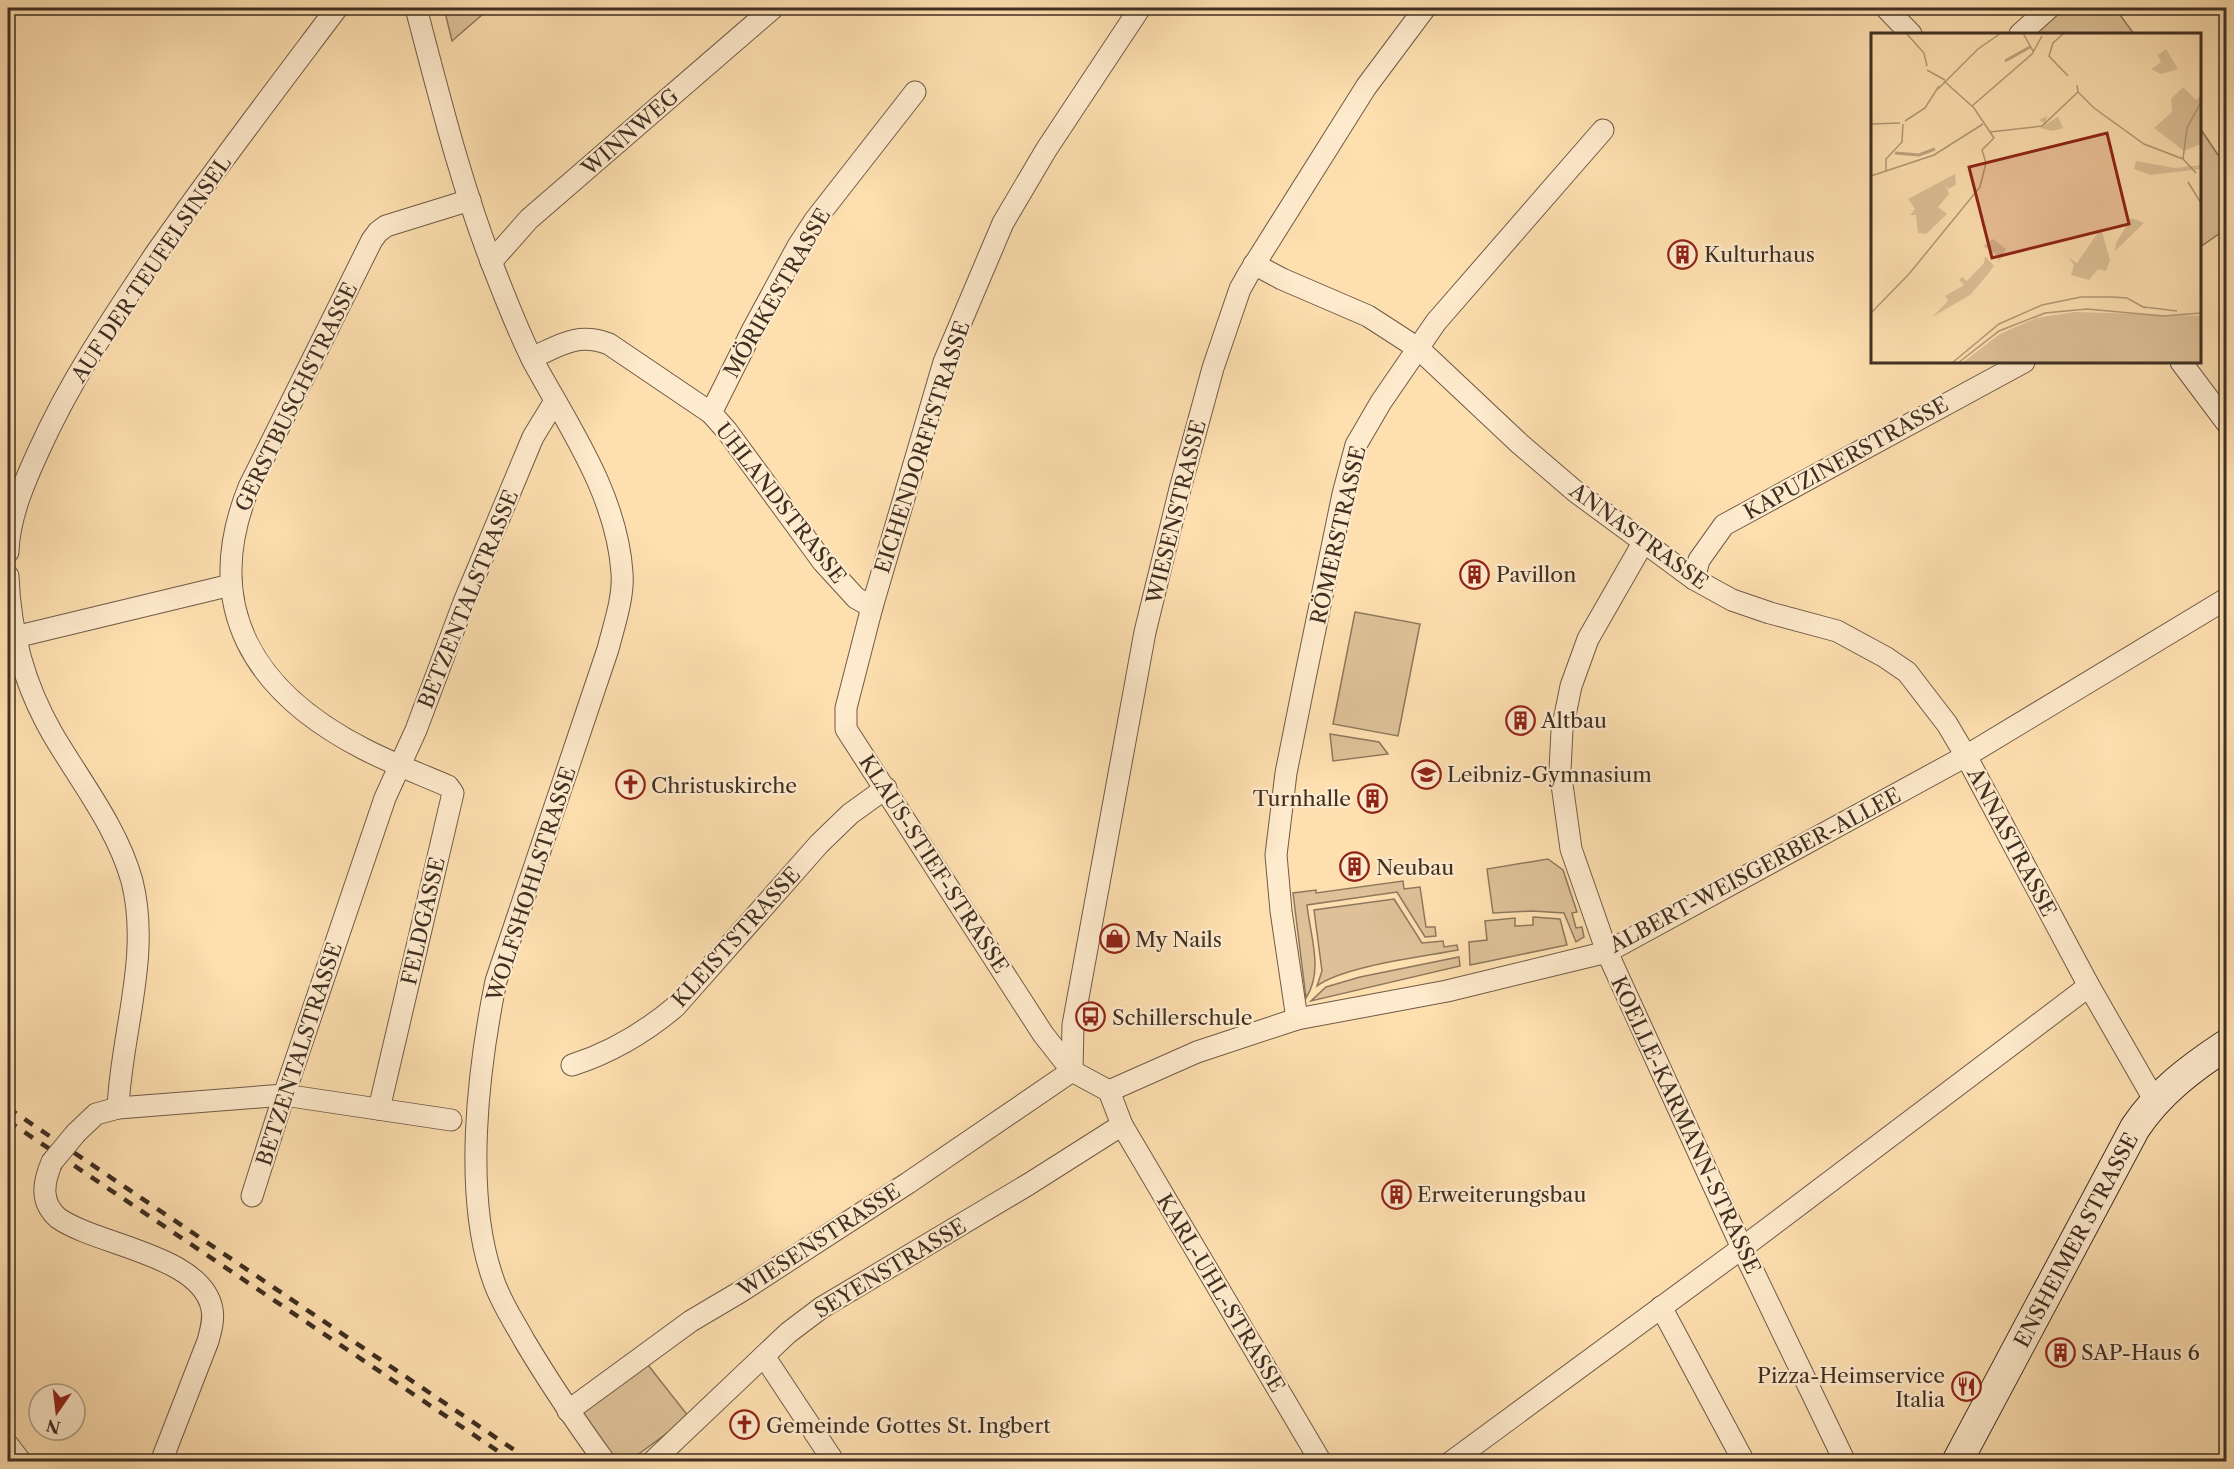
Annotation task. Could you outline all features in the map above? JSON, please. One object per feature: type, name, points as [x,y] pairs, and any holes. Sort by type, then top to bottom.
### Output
[{"type":"main road","name":"ENSHEIMER STRASSE","points":[[1957,1461],[2135,1128],[2155,1101],[2177,1080],[2226,1045]]},
{"type":"street","name":"AUF DER TEUFELSINSEL","points":[[8,552],[10,518],[29,471],[75,380],[127,297],[193,201],[337,8]]},
{"type":"street","points":[[416,8],[470,200],[491,262],[515,323],[555,401]]},
{"type":"street","name":"WINNWEG","points":[[491,262],[529,219],[773,8]]},
{"type":"street","name":"EICHENDORFFSTRASSE","points":[[863,643],[944,362],[1003,223],[1064,122],[1140,8]]},
{"type":"street","name":"WIESENSTRASSE","points":[[568,1411],[691,1321],[740,1292],[908,1183],[1072,1071],[1073,1025],[1145,632],[1213,368],[1240,289],[1254,264],[1366,87],[1425,8]]},
{"type":"street","points":[[1886,8],[1910,33]]},
{"type":"street","points":[[2021,33],[2049,8]]},
{"type":"street","name":"MÖRIKESTRASSE","points":[[711,413],[747,339],[804,237],[915,92]]},
{"type":"street","name":"RÖMERSTRASSE","points":[[1297,1019],[1281,911],[1276,855],[1286,773],[1341,505],[1356,445],[1381,402],[1436,322],[1603,130]]},
{"type":"street","name":"GERSTBUSCHSTRASSE","points":[[400,765],[364,749],[318,722],[285,696],[267,675],[251,652],[240,628],[231,585],[233,538],[242,504],[372,240],[386,226],[470,200]]},
{"type":"street","name":"ANNASTRASSE","points":[[1254,264],[1282,279],[1368,316],[1419,349],[1520,444],[1607,517],[1694,579],[1732,600],[1837,631],[1885,657],[1907,672],[1947,724],[1966,756],[2089,986],[2155,1101]]},
{"type":"street","name":"UHLANDSTRASSE","points":[[532,358],[566,342],[596,339],[609,344],[711,413],[727,431],[823,562],[856,598],[872,607]]},
{"type":"street","name":"KAPUZINERSTRASSE","points":[[1694,579],[1699,560],[1724,525],[2022,363]]},
{"type":"street","points":[[2182,363],[2226,422]]},
{"type":"street","name":"BETZENTALSTRASSE","points":[[252,1196],[385,798],[416,730],[464,602],[533,436],[555,401]]},
{"type":"street","name":"WOLFSHOHLSTRASSE","points":[[555,401],[607,502],[617,538],[622,574],[620,599],[608,648],[496,981],[483,1062],[476,1185],[484,1251],[506,1309],[568,1411],[605,1461]]},
{"type":"street","name":"KOELLE-KARMANN-STRASSE","points":[[1643,543],[1588,639],[1571,686],[1562,730],[1560,770],[1571,849],[1606,952],[1742,1248],[1845,1461]]},
{"type":"street","points":[[8,576],[15,638],[35,699],[51,732],[96,801],[132,881],[137,913],[137,952],[119,1080],[118,1108]]},
{"type":"street","points":[[15,638],[231,585]]},
{"type":"street","name":"ALBERT-WEISGERBER-ALLEE","points":[[1109,1091],[1197,1052],[1297,1019],[1447,991],[1606,952],[1966,756],[2226,599]]},
{"type":"street","name":"KLAUS-STIEF-STRASSE","points":[[863,643],[846,708],[846,729],[1043,1034],[1072,1071]]},
{"type":"street","name":"FELDGASSE","points":[[379,1109],[453,793],[448,786],[400,765]]},
{"type":"street","name":"KLEISTSTRASSE","points":[[572,1065],[616,1047],[651,1027],[675,1008],[819,844],[850,814],[886,788]]},
{"type":"street","points":[[1451,1461],[1742,1248],[2089,986]]},
{"type":"street","points":[[1072,1071],[1109,1091],[1122,1125]]},
{"type":"street","points":[[161,1461],[208,1341],[213,1322],[212,1307],[204,1290],[192,1276],[58,1218],[46,1204],[45,1179],[52,1162],[76,1133],[96,1114],[118,1108],[284,1095],[451,1120]]},
{"type":"street","name":"SEYENSTRASSE","points":[[652,1461],[788,1332],[821,1308],[1029,1184],[1122,1125]]},
{"type":"street","name":"KARL-UHL-STRASSE","points":[[1122,1125],[1321,1461]]},
{"type":"street","points":[[1661,1307],[1744,1461]]},
{"type":"street","points":[[764,1356],[834,1461]]},
{"type":"street","points":[[8,1445],[21,1461]]},
{"type":"shaded area","points":[[444,8],[490,8],[452,41]]},
{"type":"shaded area","points":[[2057,8],[2115,8],[2133,33],[2031,33]]},
{"type":"shaded area","points":[[2201,130],[2218,155],[2226,157],[2226,229],[2201,246]]},
{"type":"shaded area","points":[[1355,612],[1420,624],[1398,736],[1333,724]]},
{"type":"shaded area","points":[[1330,734],[1379,742],[1388,754],[1333,761]]},
{"type":"shaded area","points":[[1548,859],[1563,870],[1577,912],[1572,913],[1576,928],[1582,927],[1584,937],[1576,942],[1564,913],[1532,911],[1493,913],[1487,869]]},
{"type":"shaded area","points":[[1403,881],[1404,889],[1420,887],[1426,927],[1435,927],[1436,936],[1425,937],[1397,892],[1307,905],[1315,964],[1314,976],[1306,998],[1293,893],[1316,890],[1316,893]]},
{"type":"shaded area","points":[[1394,899],[1422,943],[1443,941],[1444,947],[1457,945],[1458,950],[1364,968],[1329,979],[1317,986],[1322,971],[1314,910]]},
{"type":"shaded area","points":[[1533,917],[1560,919],[1567,945],[1470,965],[1469,942],[1487,940],[1485,921],[1515,918],[1515,926],[1533,925]]},
{"type":"shaded area","points":[[1459,957],[1460,966],[1311,1001],[1326,987],[1360,977]]},
{"type":"shaded area","points":[[648,1365],[689,1417],[629,1461],[616,1461],[579,1411]]},
{"type":"railway","points":[[8,1108],[532,1462]]},
{"type":"railway","points":[[8,1121],[514,1462]]},
{"type":"place","name":"Kulturhaus","points":[[1683,254]]},
{"type":"place","name":"Pavillon","points":[[1475,574]]},
{"type":"place","name":"Altbau","points":[[1520,720]]},
{"type":"place","name":"Leibniz-Gymnasium","points":[[1426,774]]},
{"type":"place","name":"Christuskirche","points":[[630,785]]},
{"type":"place","name":"Turnhalle","points":[[1372,798]]},
{"type":"place","name":"Neubau","points":[[1355,867]]},
{"type":"place","name":"My Nails","points":[[1114,939]]},
{"type":"place","name":"Schillerschule","points":[[1091,1017]]},
{"type":"place","name":"Erweiterungsbau","points":[[1396,1194]]},
{"type":"place","name":"SAP-Haus 6","points":[[2060,1352]]},
{"type":"place","name":"Pizza-Heimservice Italia","points":[[1966,1387]]},
{"type":"place","name":"Gemeinde Gottes St. Ingbert","points":[[745,1425]]}]
